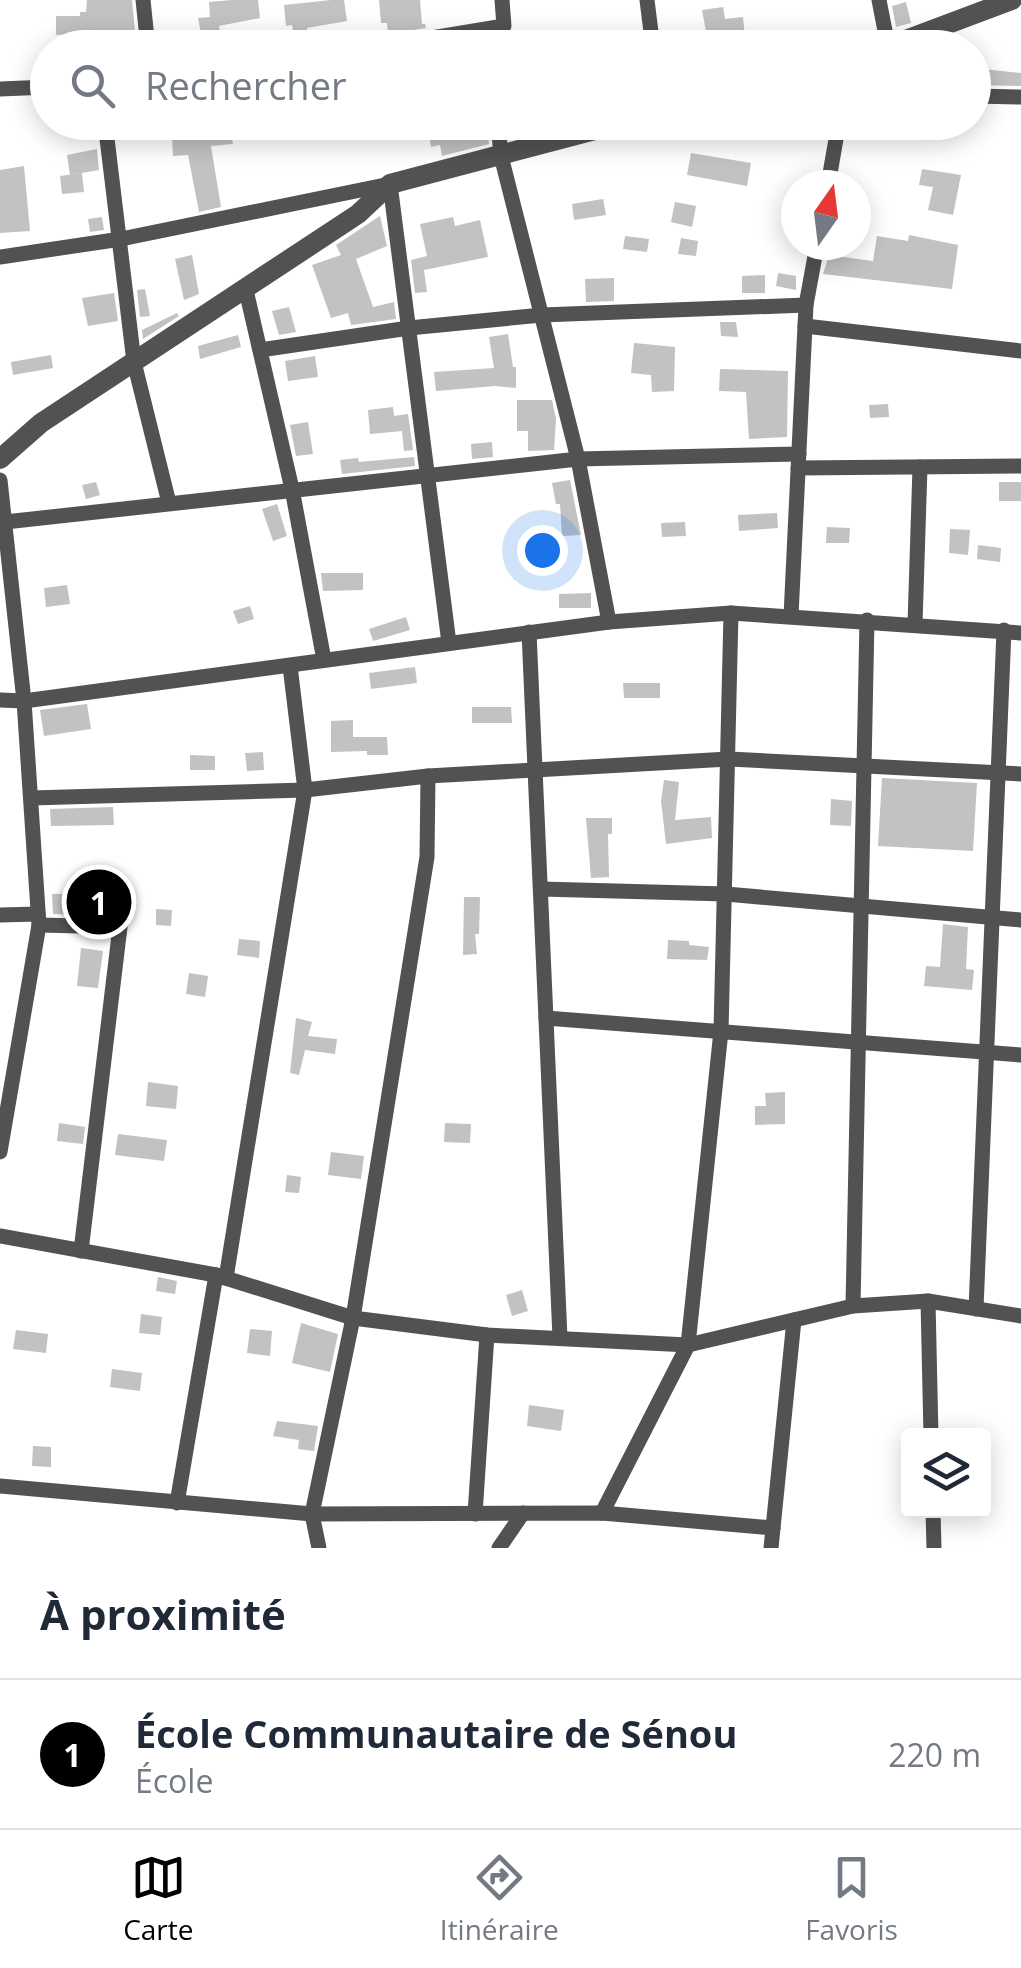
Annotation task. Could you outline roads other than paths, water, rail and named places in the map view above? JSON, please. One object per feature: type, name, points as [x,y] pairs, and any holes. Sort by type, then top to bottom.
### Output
[{"type":"street","points":[[143,0],[146,30]]},
{"type":"street","points":[[482,30],[504,26],[502,0]]},
{"type":"street","points":[[647,0],[651,30]]},
{"type":"street","points":[[879,0],[883,30]]},
{"type":"street","points":[[932,30],[1012,0]]},
{"type":"street","points":[[0,89],[30,88]]},
{"type":"street","points":[[991,96],[1021,97]]},
{"type":"street","points":[[108,140],[134,362],[169,503]]},
{"type":"street","points":[[500,140],[578,459],[609,622]]},
{"type":"street","points":[[0,256],[121,239],[390,184],[560,140]]},
{"type":"street","points":[[831,170],[836,140]]},
{"type":"street","points":[[0,459],[41,423],[358,214],[390,184]]},
{"type":"street","points":[[390,184],[449,643]]},
{"type":"street","points":[[791,616],[806,306],[814,260]]},
{"type":"street","points":[[245,286],[292,489],[324,660]]},
{"type":"street","points":[[260,350],[408,328],[542,315],[806,306]]},
{"type":"street","points":[[805,326],[1021,351]]},
{"type":"street","points":[[5,522],[578,459],[1021,466]]},
{"type":"street","points":[[915,624],[920,467]]},
{"type":"street","points":[[0,480],[24,701],[39,920],[0,1152]]},
{"type":"street","points":[[602,1513],[688,1344],[721,1031],[731,613]]},
{"type":"street","points":[[0,700],[24,701],[609,622],[731,613],[1021,633]]},
{"type":"street","points":[[852,1306],[867,620]]},
{"type":"street","points":[[976,1309],[1004,630]]},
{"type":"street","points":[[530,632],[560,1338]]},
{"type":"street","points":[[176,1503],[221,1276],[305,790],[290,666]]},
{"type":"street","points":[[30,798],[305,790],[428,776],[730,760],[1021,774]]},
{"type":"street","points":[[319,1548],[312,1514],[352,1318],[427,858],[428,776]]},
{"type":"street","points":[[541,889],[726,894],[1021,920]]},
{"type":"street","points":[[0,914],[120,927],[81,1251]]},
{"type":"street","points":[[546,1018],[1021,1055]]},
{"type":"street","points":[[0,1236],[221,1276],[352,1318],[487,1335],[688,1344],[852,1306],[928,1302],[1021,1316]]},
{"type":"street","points":[[928,1302],[931,1428]]},
{"type":"street","points":[[771,1548],[794,1320]]},
{"type":"street","points":[[475,1514],[487,1335]]},
{"type":"street","points":[[0,1486],[312,1514],[602,1513],[773,1528]]},
{"type":"street","points":[[499,1548],[523,1514]]},
{"type":"street","points":[[933,1518],[934,1548]]},
{"type":"place","name":"École Communautaire de Sénou","points":[[99,902]]}]
